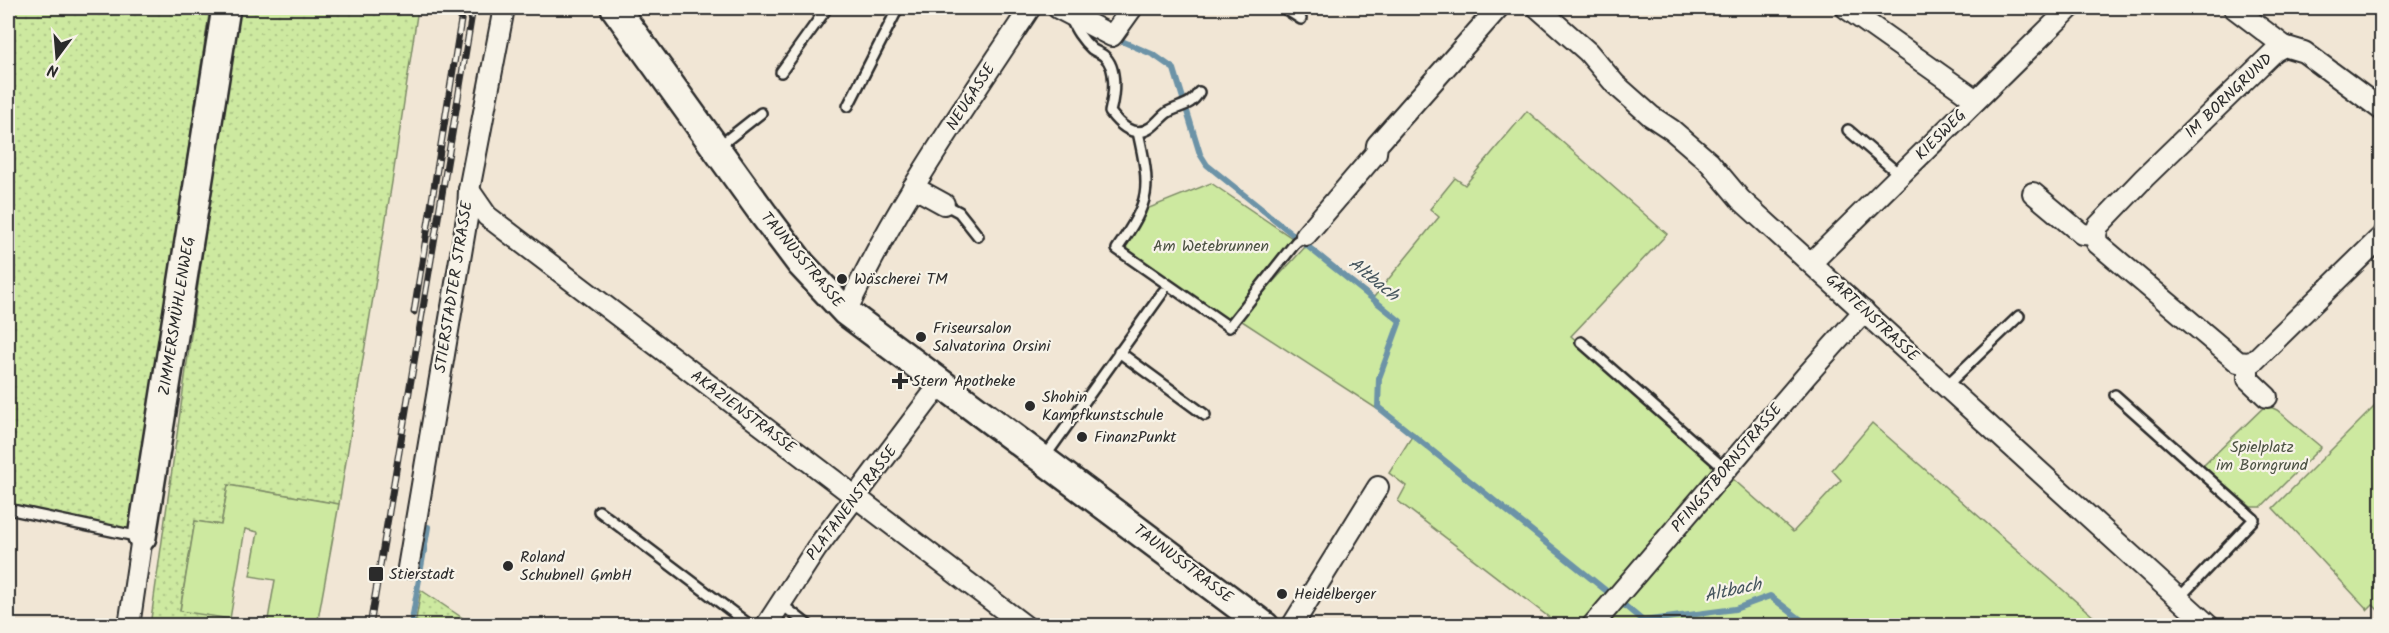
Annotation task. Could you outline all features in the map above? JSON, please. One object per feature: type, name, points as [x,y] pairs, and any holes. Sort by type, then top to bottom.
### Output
[{"type":"street","name":"ZIMMERSMÜHLENWEG","points":[[129,626],[226,8]]},
{"type":"street","name":"STIERSTADTER STRASSE","points":[[408,568],[468,212],[469,190],[504,8]]},
{"type":"street","name":"TAUNUSSTRASSE","points":[[615,8],[801,264],[846,312],[1265,626]]},
{"type":"street","name":"NEUGASSE","points":[[846,312],[890,227],[914,187],[1030,8]]},
{"type":"street","points":[[1063,10],[1112,36],[1132,8]]},
{"type":"street","points":[[1301,238],[1376,153],[1377,145],[1498,8]]},
{"type":"street","name":"GARTENSTRASSE","points":[[1538,8],[1588,52],[1615,84],[1709,162],[1740,199],[1812,262],[2209,626]]},
{"type":"street","points":[[1846,8],[1976,100]]},
{"type":"street","name":"KIESWEG","points":[[1812,262],[2070,8]]},
{"type":"street","points":[[2234,8],[2284,46]]},
{"type":"street","name":"IM BORNGRUND","points":[[2096,235],[2098,226],[2144,178],[2275,51],[2284,46],[2304,52],[2382,110]]},
{"type":"street","points":[[914,187],[944,204]]},
{"type":"street","name":"AKAZIENSTRASSE","points":[[469,190],[487,216],[1025,626]]},
{"type":"street","points":[[2033,193],[2082,234],[2096,235],[2097,243],[2238,362],[2254,361],[2382,236]]},
{"type":"street","name":"PFINGSTBORNSTRASSE","points":[[1592,626],[1715,484],[1725,469],[1864,311]]},
{"type":"street","points":[[2248,363],[2248,379],[2267,396]]},
{"type":"street","name":"PLATANENSTRASSE","points":[[766,626],[816,549],[941,383]]},
{"type":"street","points":[[1292,626],[1378,487]]},
{"type":"lane","points":[[781,72],[827,8]]},
{"type":"lane","points":[[848,106],[898,8]]},
{"type":"lane","points":[[1284,8],[1301,19]]},
{"type":"lane","points":[[1063,10],[1078,35],[1094,50],[1106,57],[1113,75],[1114,96],[1110,112],[1121,126],[1138,132],[1150,128],[1159,118],[1185,106],[1199,92]]},
{"type":"lane","points":[[716,148],[761,113]]},
{"type":"lane","points":[[1848,130],[1900,176]]},
{"type":"lane","points":[[1138,132],[1147,180],[1144,201],[1137,220],[1117,249],[1230,327],[1301,238]]},
{"type":"lane","points":[[944,204],[958,212],[978,236]]},
{"type":"lane","points":[[1043,459],[1163,292]]},
{"type":"lane","points":[[1946,386],[2019,316]]},
{"type":"lane","points":[[1581,342],[1725,469]]},
{"type":"lane","points":[[1119,352],[1206,415]]},
{"type":"lane","points":[[2115,394],[2254,519],[2179,598]]},
{"type":"lane","points":[[8,509],[142,537]]},
{"type":"lane","points":[[599,511],[751,626]]},
{"type":"lane","points":[[780,603],[809,626]]},
{"type":"green space","points":[[8,8],[210,8],[130,530],[8,507]]},
{"type":"green space","points":[[237,8],[418,8],[339,504],[228,485],[221,525],[195,521],[180,610],[230,619],[228,625],[150,626]]},
{"type":"green space","points":[[1527,111],[1667,234],[1571,336],[1793,532],[1841,480],[1832,470],[1872,423],[2103,625],[1559,625],[1398,501],[1406,486],[1389,473],[1414,433],[1239,319],[1306,246],[1374,297],[1439,217],[1430,209],[1455,178],[1465,185]]},
{"type":"green space","name":"Am Wetebrunnen","points":[[1211,183],[1292,238],[1227,319],[1119,247],[1144,210]]},
{"type":"green space","points":[[2381,400],[2381,613],[2373,605],[2368,610],[2273,508]]},
{"type":"green space","name":"Spielplatz im Borngrund","points":[[2266,405],[2277,410],[2321,447],[2261,507],[2251,507],[2203,466]]},
{"type":"green space","points":[[228,485],[339,504],[317,625],[267,625],[275,580],[250,576],[258,532],[245,529],[230,619],[180,611],[195,521],[221,525]]},
{"type":"green space","points":[[421,590],[473,625],[415,625]]},
{"type":"waterway","name":"Altbach","points":[[1124,42],[1154,55],[1174,69],[1200,154],[1207,165],[1400,321],[1379,378],[1378,407],[1609,593]]},
{"type":"waterway","points":[[411,626],[428,527]]},
{"type":"waterway","name":"Altbach","points":[[1624,605],[1643,621],[1735,609],[1770,596],[1809,626]]},
{"type":"railway","points":[[414,312],[463,8]]},
{"type":"railway","points":[[370,626],[473,8]]},
{"type":"place","name":"Wäscherei TM","points":[[842,279]]},
{"type":"place","name":"Friseursalon Salvatorina Orsini","points":[[921,337]]},
{"type":"place","name":"Stern Apotheke","points":[[900,381]]},
{"type":"place","name":"Shohin Kampfkunstschule","points":[[1030,406]]},
{"type":"place","name":"FinanzPunkt","points":[[1082,437]]},
{"type":"place","name":"Roland Schubnell GmbH","points":[[508,566]]},
{"type":"place","name":"Stierstadt","points":[[376,574]]},
{"type":"place","name":"Heidelberger","points":[[1282,594]]}]
